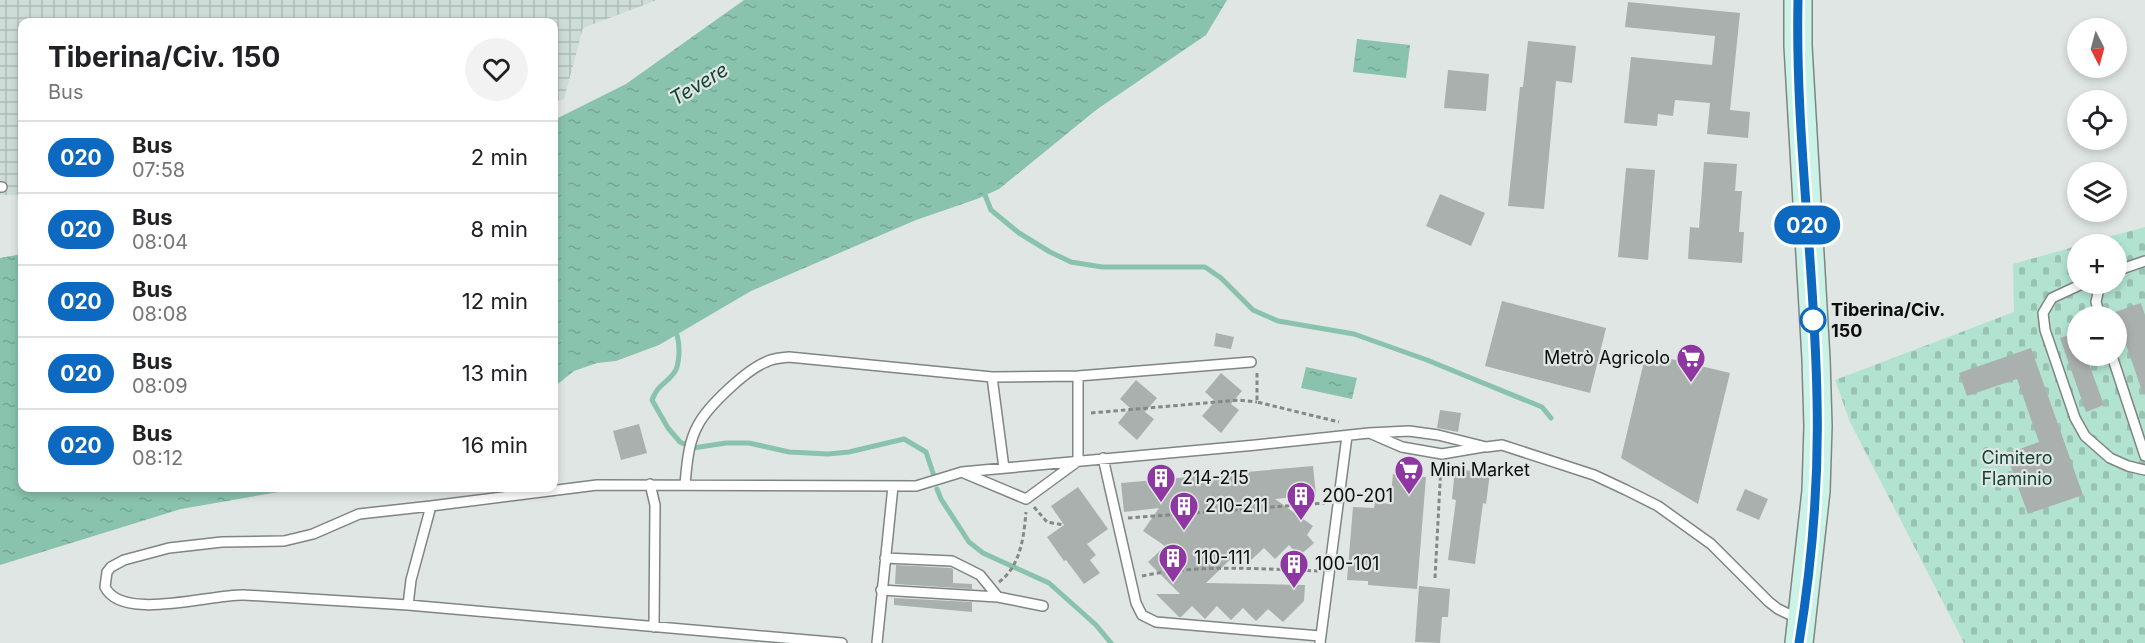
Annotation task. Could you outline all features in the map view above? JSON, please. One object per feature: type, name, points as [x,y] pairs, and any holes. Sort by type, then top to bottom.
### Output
[{"type":"main road","points":[[1798,0],[1798,57],[1818,426],[1815,499],[1800,631]]},
{"type":"lane","points":[[2127,267],[2145,261]]},
{"type":"lane","points":[[2067,291],[2052,298],[2043,313],[2045,330],[2076,418],[2085,436],[2099,450],[2118,462],[2145,470]]},
{"type":"lane","points":[[685,484],[691,442],[699,424],[731,388],[764,362],[789,357],[992,376],[1078,376],[1251,362]]},
{"type":"lane","points":[[2115,366],[2145,456]]},
{"type":"lane","points":[[992,376],[1004,468]]},
{"type":"lane","points":[[1078,376],[1078,461]]},
{"type":"lane","points":[[558,490],[597,485],[650,484],[916,486],[962,472],[1409,431],[1438,435],[1486,447]]},
{"type":"lane","points":[[1369,433],[1402,447],[1442,454],[1502,446],[1594,475],[1658,506],[1711,544],[1800,631]]},
{"type":"lane","points":[[1103,458],[1136,603],[1142,615],[1156,622],[1320,640],[1347,436]]},
{"type":"lane","points":[[962,472],[1026,499],[1078,461]]},
{"type":"lane","points":[[650,484],[655,505],[654,627]]},
{"type":"lane","points":[[877,643],[892,486]]},
{"type":"lane","points":[[542,492],[359,514],[323,531],[294,539],[222,542],[169,548],[111,567],[106,572],[105,587],[113,598],[148,605],[164,605],[235,595],[408,605],[842,643]]},
{"type":"lane","points":[[408,605],[411,580],[431,506]]},
{"type":"lane","points":[[885,558],[952,561],[980,575],[998,597]]},
{"type":"lane","points":[[882,590],[998,597],[1043,606]]},
{"type":"path","points":[[1251,362],[1257,373],[1257,402]]},
{"type":"path","points":[[1079,414],[1239,400],[1327,418],[1369,433]]},
{"type":"path","points":[[1435,578],[1442,454]]},
{"type":"path","points":[[1026,499],[1047,522],[1064,525]]},
{"type":"path","points":[[1004,578],[1024,538],[1026,499]]},
{"type":"path","points":[[1117,519],[1311,503],[1338,503]]},
{"type":"path","points":[[1131,579],[1178,571],[1238,569],[1329,572]]},
{"type":"shaded area","points":[[0,0],[657,0],[583,28],[564,99],[558,101],[558,18],[18,18],[18,195],[0,195]]},
{"type":"green space","name":"Cimitero Flaminio","points":[[2145,227],[2145,643],[1964,643],[1850,422],[1835,380],[2014,312],[2013,264],[2067,249],[2067,294],[2127,294],[2127,234],[2119,234]]},
{"type":"water","name":"Tevere","points":[[744,0],[1227,0],[1206,35],[1096,110],[999,189],[916,220],[751,291],[659,345],[616,361],[597,363],[574,371],[558,384],[558,118],[626,84]]},
{"type":"water","points":[[1357,39],[1410,45],[1406,78],[1353,72]]},
{"type":"water","points":[[18,255],[18,492],[278,492],[181,509],[0,565],[0,258]]},
{"type":"water","points":[[1306,367],[1357,378],[1352,399],[1301,388]]},
{"type":"building","points":[[1628,2],[1740,13],[1730,110],[1750,112],[1748,138],[1707,134],[1710,103],[1675,100],[1673,116],[1658,114],[1657,126],[1624,123],[1631,57],[1712,65],[1715,36],[1625,27]]},
{"type":"building","points":[[1528,41],[1576,46],[1572,83],[1556,81],[1544,209],[1508,206],[1520,87],[1523,87]]},
{"type":"building","points":[[1448,70],[1489,74],[1486,111],[1444,108]]},
{"type":"building","points":[[1704,162],[1737,164],[1735,191],[1742,191],[1739,232],[1744,232],[1742,263],[1688,259],[1690,227],[1699,228]]},
{"type":"building","points":[[1626,168],[1655,170],[1648,260],[1618,257]]},
{"type":"building","points":[[1440,194],[1485,213],[1471,246],[1426,226]]},
{"type":"building","points":[[1502,301],[1606,328],[1590,393],[1485,366]]},
{"type":"building","points":[[2141,303],[2145,315],[2145,393],[2143,394],[2127,347],[2127,308]]},
{"type":"building","points":[[1216,333],[1234,337],[1231,349],[1214,346]]},
{"type":"building","points":[[2067,336],[2067,358],[2060,338]]},
{"type":"building","points":[[2031,348],[2083,495],[2028,514],[2006,454],[2039,442],[2017,379],[1967,396],[1959,373]]},
{"type":"building","points":[[1646,353],[1730,373],[1698,504],[1621,458]]},
{"type":"building","points":[[2070,366],[2090,366],[2104,405],[2086,412]]},
{"type":"building","points":[[1221,373],[1242,391],[1231,404],[1239,410],[1221,433],[1202,416],[1215,401],[1205,392]]},
{"type":"building","points":[[1136,380],[1157,398],[1145,412],[1154,419],[1137,440],[1118,423],[1130,408],[1120,399]]},
{"type":"building","points":[[1440,410],[1461,413],[1458,432],[1437,428]]},
{"type":"building","points":[[639,424],[647,453],[621,460],[613,431]]},
{"type":"building","points":[[1313,466],[1316,495],[1275,499],[1313,526],[1307,535],[1314,543],[1299,556],[1289,545],[1275,559],[1264,548],[1249,562],[1239,551],[1206,583],[1305,585],[1304,601],[1283,622],[1268,609],[1256,621],[1243,608],[1231,620],[1217,606],[1205,619],[1192,606],[1179,617],[1156,594],[1180,594],[1148,562],[1165,546],[1143,531],[1159,508],[1124,512],[1121,483]]},
{"type":"building","points":[[1455,469],[1490,473],[1486,504],[1483,503],[1475,564],[1448,560],[1456,500],[1452,499]]},
{"type":"building","points":[[1393,474],[1426,477],[1417,589],[1368,585],[1368,581],[1347,580],[1353,507],[1374,508],[1375,502],[1390,504]]},
{"type":"building","points":[[1078,487],[1108,529],[1087,544],[1096,555],[1090,560],[1100,573],[1084,584],[1047,537],[1064,525],[1051,506]]},
{"type":"building","points":[[1745,489],[1768,499],[1759,520],[1736,510]]},
{"type":"building","points":[[896,565],[951,568],[953,569],[953,583],[972,584],[972,589],[895,584]]},
{"type":"building","points":[[1419,586],[1450,589],[1448,617],[1442,617],[1440,643],[1415,642]]},
{"type":"building","points":[[894,598],[972,602],[972,612],[894,605]]},
{"type":"waterway","points":[[985,195],[991,210],[1019,233],[1071,262],[1102,267],[1205,267],[1221,278],[1253,310],[1278,321],[1354,334],[1427,360],[1542,407],[1551,418]]},
{"type":"waterway","points":[[677,335],[679,355],[676,369],[659,388],[652,400],[668,428],[680,442],[693,448],[726,443],[749,443],[789,452],[828,454],[849,452],[904,439],[926,452],[934,476]]},
{"type":"waterway","points":[[937,489],[969,542],[983,553],[1049,583],[1096,625],[1111,643]]},
{"type":"bus line","name":"020","points":[[1798,0],[1798,67],[1818,426],[1814,515],[1799,643]]},
{"type":"place","name":"Tiberina/Civ. 150","points":[[1813,320]]},
{"type":"place","name":"Metrò Agricolo","points":[[1691,384]]},
{"type":"place","name":"Mini Market","points":[[1409,496]]},
{"type":"place","name":"214-215","points":[[1161,504]]},
{"type":"place","name":"200-201","points":[[1301,522]]},
{"type":"place","name":"210-211","points":[[1184,532]]},
{"type":"place","name":"110-111","points":[[1173,584]]},
{"type":"place","name":"100-101","points":[[1294,590]]}]
